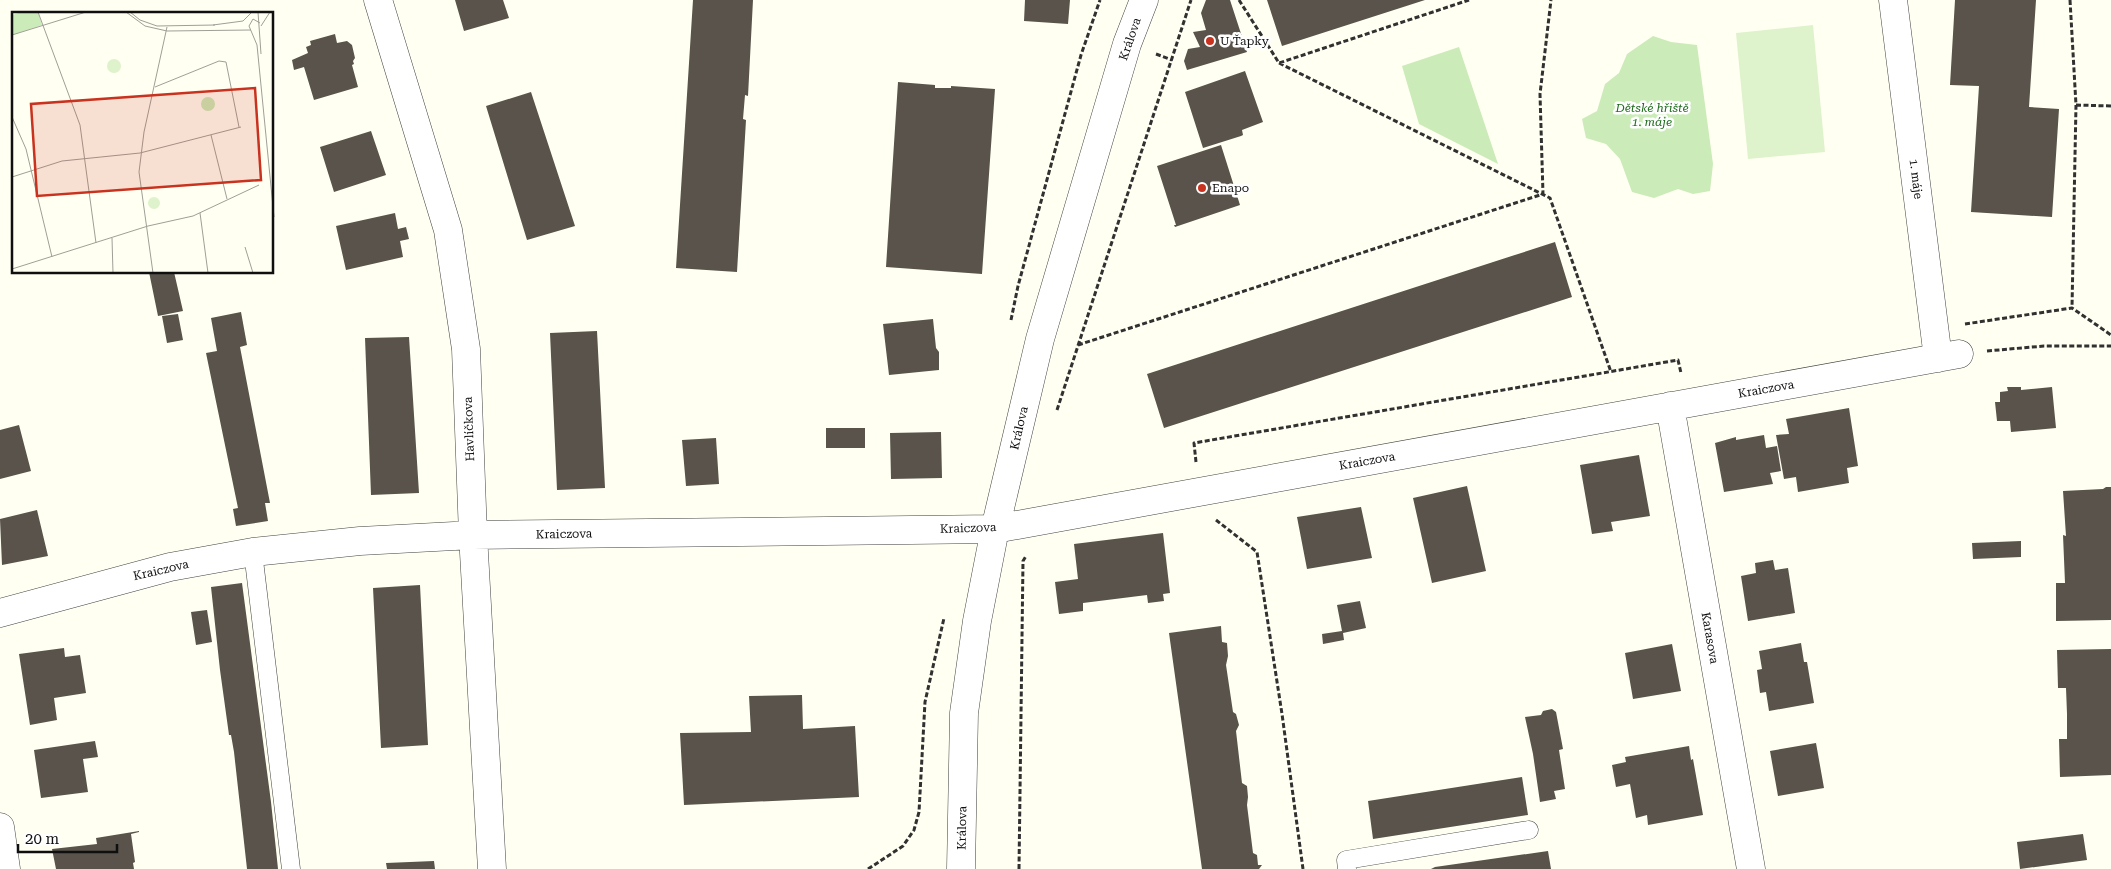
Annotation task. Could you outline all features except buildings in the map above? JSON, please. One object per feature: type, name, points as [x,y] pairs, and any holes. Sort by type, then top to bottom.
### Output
[{"type":"street","name":"Havlíčkova","points":[[378,0],[448,230],[466,349],[473,535],[492,869]]},
{"type":"street","name":"Králova","points":[[961,869],[964,713],[977,620],[995,529],[1040,339],[1127,44],[1144,0]]},
{"type":"street","name":"1. máje","points":[[1894,0],[1949,356]]},
{"type":"street","name":"Kraiczova","points":[[0,612],[170,567],[253,552],[360,541],[473,535],[995,529],[1949,356]]},
{"type":"street","name":"Karasova","points":[[1680,404],[1751,869]]},
{"type":"street","points":[[0,827],[6,869]]},
{"type":"lane","points":[[253,552],[291,869]]},
{"type":"lane","points":[[1347,869],[1346,860],[1529,830]]},
{"type":"path","points":[[1054,420],[1191,0]]},
{"type":"path","points":[[1240,0],[1280,63],[1550,198],[1610,372]]},
{"type":"path","points":[[1280,63],[1469,0]]},
{"type":"path","points":[[1543,194],[1540,94],[1551,0]]},
{"type":"path","points":[[2070,0],[2076,105],[2072,308]]},
{"type":"path","points":[[2076,105],[2111,106]]},
{"type":"path","points":[[1078,345],[1543,194]]},
{"type":"path","points":[[1961,324],[2072,308],[2111,335]]},
{"type":"path","points":[[1949,356],[2044,346],[2111,346]]},
{"type":"path","points":[[1198,492],[1194,443],[1678,360],[1680,404]]},
{"type":"path","points":[[1211,516],[1257,552],[1303,869]]},
{"type":"path","points":[[1019,869],[1023,561],[1027,554]]},
{"type":"path","points":[[868,869],[903,846],[914,830],[919,812],[925,702],[945,614]]},
{"type":"green space","points":[[1813,25],[1825,152],[1748,159],[1736,33]]},
{"type":"green space","name":"Dětské hřiště 1. máje","points":[[1653,36],[1671,42],[1697,45],[1713,164],[1710,191],[1693,194],[1678,189],[1654,198],[1632,192],[1620,159],[1606,144],[1586,138],[1582,119],[1597,111],[1605,84],[1619,73],[1627,54]]},
{"type":"green space","points":[[1459,47],[1498,164],[1419,124],[1402,66]]},
{"type":"place","name":"U Ťapky","points":[[1210,41]]},
{"type":"place","name":"Enapo","points":[[1202,188]]}]
